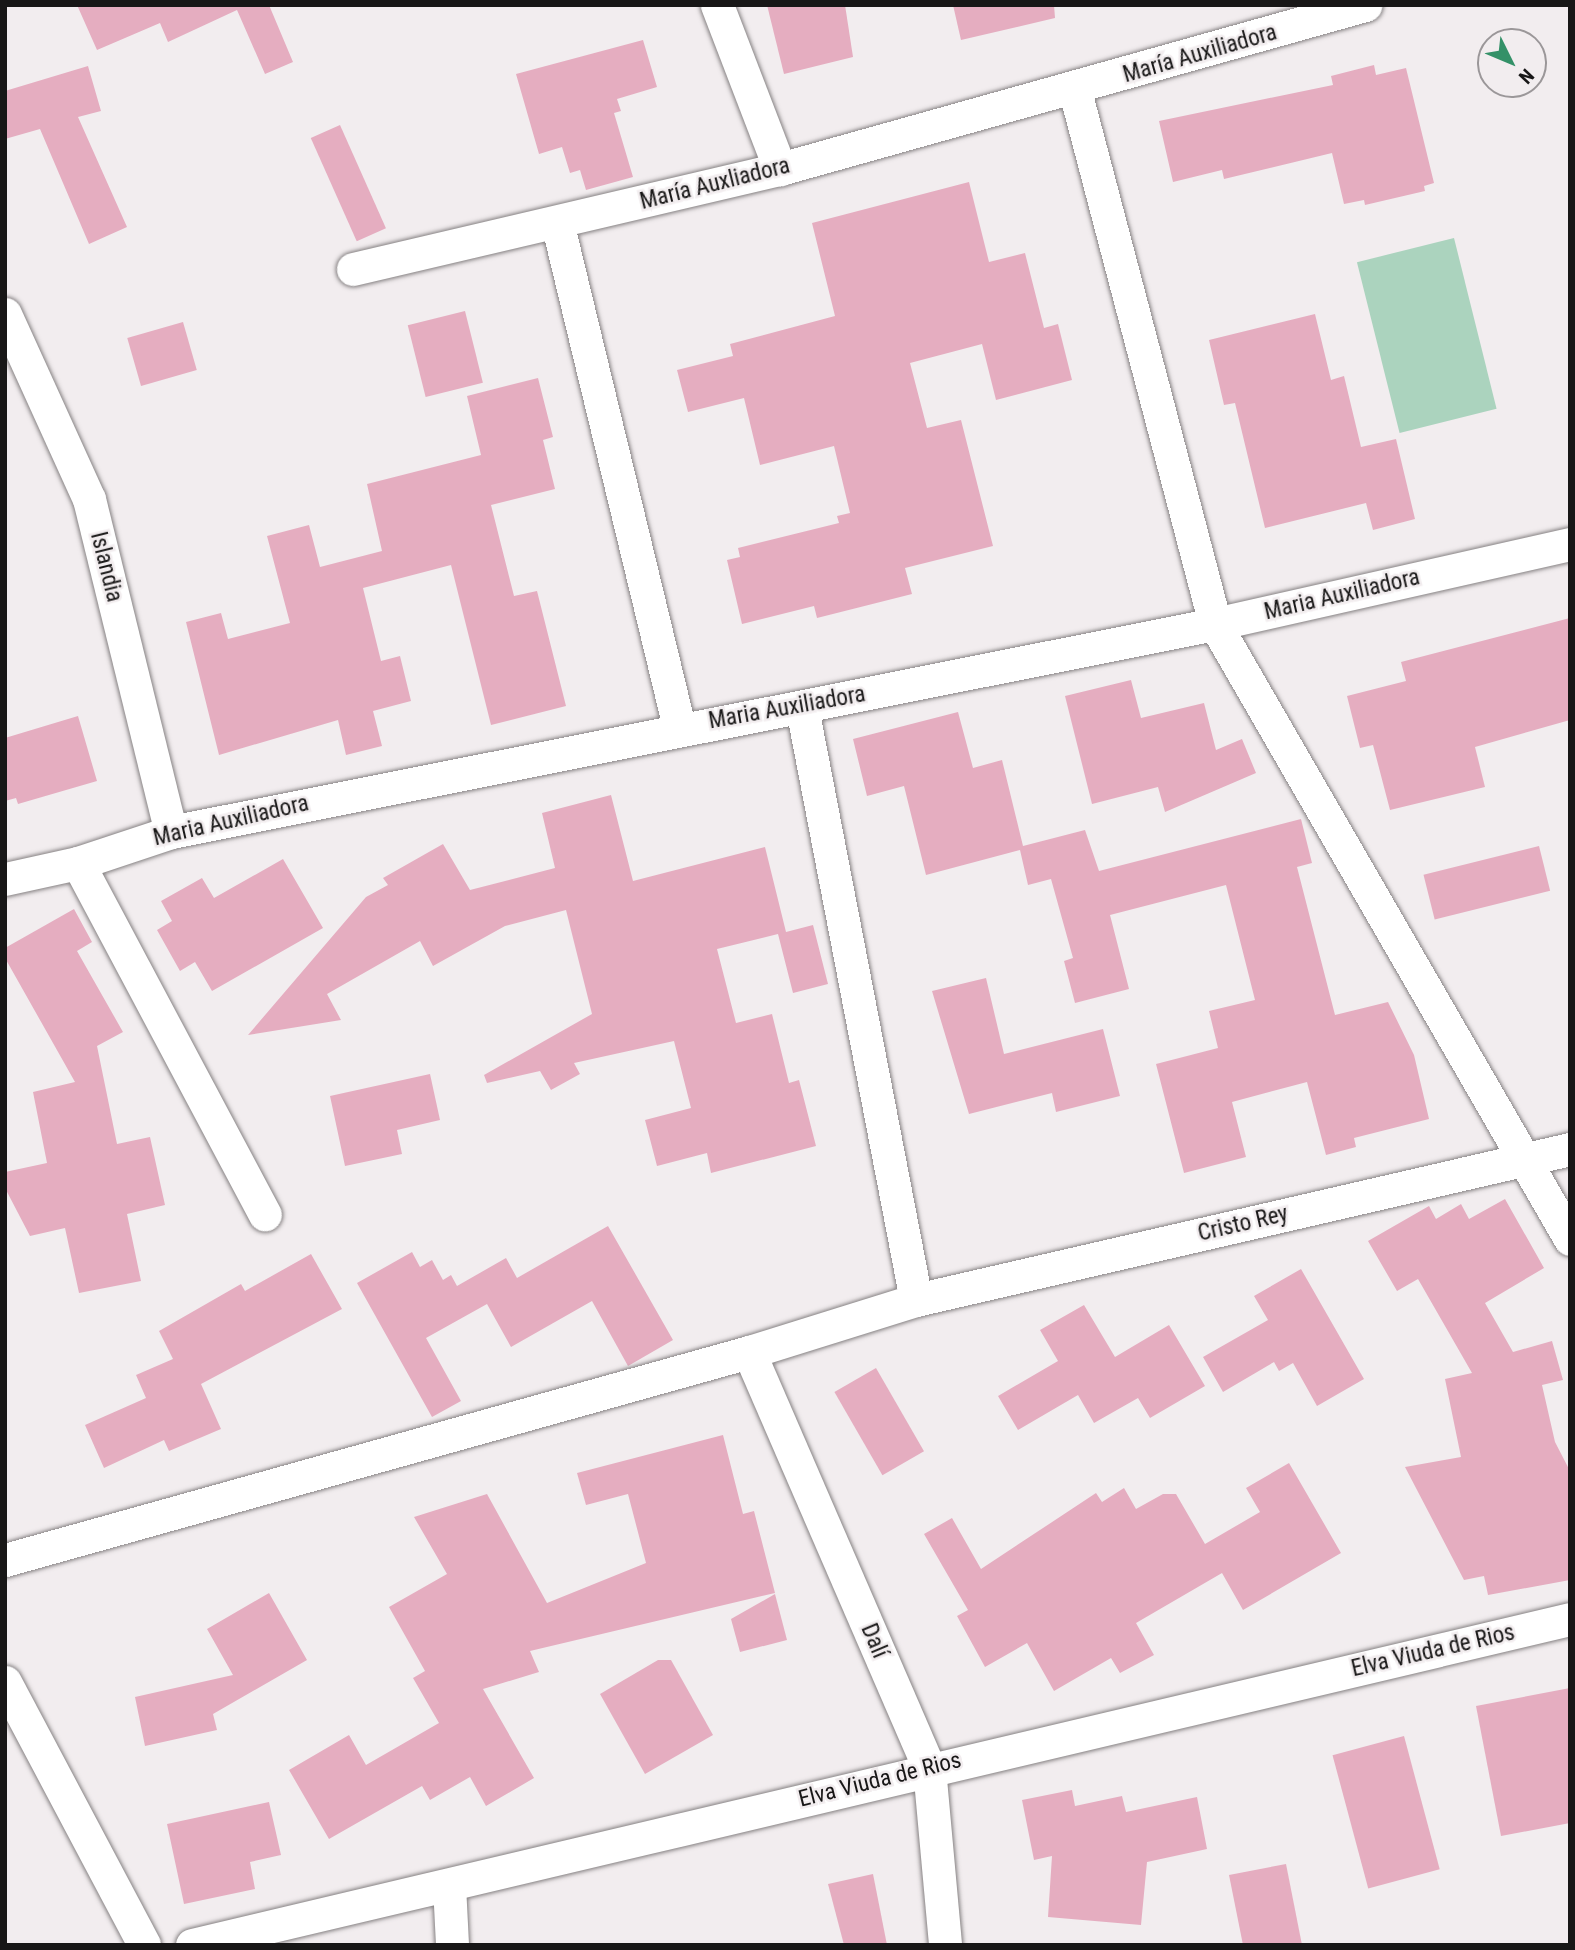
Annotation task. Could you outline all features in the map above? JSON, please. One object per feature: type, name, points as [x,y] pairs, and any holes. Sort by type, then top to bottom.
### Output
[{"type":"street","points":[[717,5],[780,169]]},
{"type":"street","name":"María Auxiliadora","points":[[1075,91],[1365,5]]},
{"type":"street","points":[[1075,91],[1215,624],[1528,1159],[1570,1239]]},
{"type":"street","name":"María Auxliadora","points":[[353,269],[780,169],[1075,91]]},
{"type":"street","points":[[557,222],[679,727]]},
{"type":"street","name":"Islandia","points":[[5,314],[89,499],[171,832]]},
{"type":"street","name":"Maria Auxiliadora","points":[[5,879],[78,863],[171,832],[679,727],[802,708],[1215,624],[1570,544]]},
{"type":"street","points":[[802,708],[916,1300]]},
{"type":"street","points":[[78,863],[265,1214]]},
{"type":"street","name":"Cristo Rey","points":[[5,1560],[749,1352],[916,1300],[1570,1149]]},
{"type":"street","name":"Dalí","points":[[749,1352],[929,1768],[945,1945]]},
{"type":"street","name":"Elva Viuda de Rios","points":[[192,1945],[929,1768],[1570,1619]]},
{"type":"street","points":[[5,1682],[144,1945]]},
{"type":"street","points":[[449,1885],[452,1945]]},
{"type":"green space","points":[[1454,238],[1497,409],[1400,433],[1357,262]]},
{"type":"building","points":[[77,5],[269,5],[293,62],[265,74],[237,10],[168,42],[160,23],[97,50]]},
{"type":"building","points":[[767,5],[845,5],[853,57],[784,74]]},
{"type":"building","points":[[953,5],[1054,5],[1055,18],[961,40]]},
{"type":"building","points":[[643,40],[657,87],[617,99],[621,111],[614,113],[633,177],[586,190],[580,170],[570,173],[562,147],[539,154],[516,74]]},
{"type":"building","points":[[1374,65],[1376,75],[1406,68],[1434,183],[1424,186],[1425,191],[1365,205],[1364,200],[1344,204],[1332,153],[1224,179],[1222,170],[1173,182],[1159,121],[1333,85],[1331,76]]},
{"type":"building","points":[[88,66],[101,111],[78,117],[127,227],[89,244],[40,129],[5,139],[5,91]]},
{"type":"building","points":[[340,125],[386,228],[357,241],[311,138]]},
{"type":"building","points":[[969,182],[989,262],[1025,253],[1044,328],[1058,324],[1072,380],[996,400],[982,344],[910,363],[927,428],[961,420],[993,546],[905,568],[912,594],[817,618],[814,606],[742,624],[727,560],[740,557],[738,548],[839,523],[837,516],[850,513],[834,446],[760,465],[744,398],[688,412],[677,370],[733,356],[730,344],[835,316],[812,223]]},
{"type":"building","points":[[465,311],[483,383],[426,397],[408,325]]},
{"type":"building","points":[[1315,314],[1331,380],[1344,376],[1361,447],[1396,439],[1415,519],[1373,530],[1366,503],[1265,528],[1235,403],[1224,405],[1209,340]]},
{"type":"building","points":[[183,322],[197,370],[141,386],[127,338]]},
{"type":"building","points":[[538,378],[553,437],[543,440],[555,489],[491,505],[514,596],[537,591],[566,706],[491,725],[451,565],[363,588],[381,661],[400,656],[411,701],[373,711],[382,746],[346,755],[338,720],[219,755],[186,622],[221,613],[228,639],[290,623],[267,536],[309,525],[320,567],[382,551],[367,484],[481,455],[467,396]]},
{"type":"building","points":[[1570,618],[1570,720],[1475,747],[1485,787],[1390,810],[1373,745],[1360,748],[1347,696],[1406,681],[1401,662]]},
{"type":"building","points":[[1131,680],[1141,718],[1204,703],[1216,750],[1242,739],[1256,773],[1165,812],[1158,787],[1092,804],[1065,696]]},
{"type":"building","points":[[958,712],[973,768],[1002,760],[1023,846],[1085,830],[1099,871],[1301,819],[1312,863],[1297,867],[1335,1015],[1388,1002],[1414,1055],[1429,1119],[1354,1138],[1356,1147],[1326,1155],[1307,1082],[1232,1102],[1246,1157],[1184,1173],[1156,1064],[1218,1048],[1209,1011],[1255,1000],[1226,885],[1110,915],[1129,989],[1075,1003],[1064,961],[1073,958],[1051,879],[1028,885],[1020,850],[926,875],[904,786],[867,796],[853,739]]},
{"type":"building","points":[[78,716],[97,781],[18,804],[16,798],[5,801],[5,738]]},
{"type":"building","points":[[611,795],[633,881],[765,847],[786,932],[813,925],[828,984],[793,993],[778,934],[717,949],[736,1023],[772,1014],[789,1083],[799,1080],[816,1146],[711,1173],[707,1153],[657,1166],[645,1120],[691,1108],[674,1041],[574,1063],[580,1074],[551,1090],[540,1071],[487,1083],[484,1075],[592,1014],[566,910],[505,926],[433,966],[420,941],[327,994],[341,1020],[248,1035],[366,897],[388,885],[383,878],[443,844],[470,890],[555,868],[542,813]]},
{"type":"building","points":[[1539,846],[1550,891],[1435,919],[1424,875]]},
{"type":"building","points":[[283,859],[323,928],[212,991],[195,962],[180,971],[157,930],[172,921],[161,901],[202,878],[214,898]]},
{"type":"building","points":[[74,909],[92,942],[77,951],[123,1032],[97,1046],[117,1144],[150,1137],[165,1205],[127,1214],[141,1281],[79,1293],[65,1228],[30,1236],[5,1188],[5,1172],[47,1163],[33,1092],[75,1082],[5,958],[5,948]]},
{"type":"building","points":[[986,978],[1004,1054],[1103,1029],[1120,1096],[1056,1112],[1052,1093],[969,1114],[932,991]]},
{"type":"building","points":[[430,1074],[440,1120],[397,1130],[402,1154],[345,1166],[330,1096]]},
{"type":"building","points":[[1505,1199],[1544,1268],[1485,1303],[1513,1352],[1552,1341],[1563,1380],[1542,1385],[1555,1442],[1570,1471],[1570,1580],[1488,1595],[1484,1576],[1464,1580],[1405,1467],[1461,1457],[1445,1379],[1472,1373],[1418,1279],[1397,1291],[1368,1241],[1429,1206],[1436,1219],[1461,1204],[1469,1219]]},
{"type":"building","points":[[608,1226],[673,1340],[628,1366],[592,1301],[511,1347],[487,1304],[426,1338],[461,1401],[432,1417],[357,1283],[412,1252],[420,1267],[432,1260],[443,1280],[451,1275],[457,1286],[506,1258],[517,1278]]},
{"type":"building","points":[[311,1254],[342,1309],[201,1384],[221,1429],[169,1451],[164,1440],[104,1468],[85,1425],[146,1398],[136,1375],[173,1359],[159,1331],[241,1284],[245,1291]]},
{"type":"building","points":[[1301,1269],[1364,1379],[1317,1406],[1293,1363],[1279,1371],[1274,1362],[1223,1392],[1203,1357],[1268,1320],[1254,1296]]},
{"type":"building","points":[[1084,1305],[1115,1357],[1169,1325],[1205,1386],[1150,1418],[1138,1398],[1094,1423],[1078,1395],[1018,1430],[998,1396],[1058,1361],[1040,1330]]},
{"type":"building","points":[[876,1368],[924,1451],[882,1475],[834,1392]]},
{"type":"building","points":[[723,1435],[743,1514],[754,1511],[775,1593],[530,1651],[539,1672],[483,1689],[534,1778],[486,1806],[470,1777],[430,1800],[422,1786],[329,1839],[289,1770],[349,1735],[366,1765],[439,1723],[413,1678],[425,1671],[389,1607],[447,1574],[414,1517],[487,1494],[547,1603],[646,1563],[628,1494],[586,1505],[577,1473]]},
{"type":"building","points":[[1289,1463],[1341,1553],[1243,1610],[1222,1573],[1136,1623],[1154,1655],[1120,1673],[1111,1658],[1054,1691],[1027,1643],[985,1667],[957,1616],[968,1610],[924,1534],[952,1518],[981,1569],[1096,1493],[1102,1502],[1124,1488],[1136,1509],[1163,1494],[1176,1494],[1205,1544],[1260,1512],[1246,1488]]},
{"type":"building","points":[[269,1593],[307,1660],[213,1714],[217,1730],[145,1746],[135,1697],[233,1675],[207,1629]]},
{"type":"building","points":[[775,1594],[787,1640],[740,1652],[731,1619]]},
{"type":"building","points":[[658,1660],[671,1660],[713,1735],[645,1774],[600,1694]]},
{"type":"building","points":[[1570,1688],[1570,1823],[1501,1836],[1476,1706]]},
{"type":"building","points":[[1404,1736],[1440,1869],[1368,1888],[1333,1755]]},
{"type":"building","points":[[1072,1790],[1075,1806],[1122,1796],[1126,1812],[1197,1797],[1207,1849],[1147,1862],[1141,1925],[1048,1917],[1052,1856],[1034,1860],[1022,1800]]},
{"type":"building","points":[[269,1802],[281,1855],[250,1862],[255,1889],[184,1904],[167,1824]]},
{"type":"building","points":[[1286,1864],[1302,1945],[1243,1945],[1229,1875]]},
{"type":"building","points":[[873,1874],[887,1945],[844,1945],[828,1884]]}]
